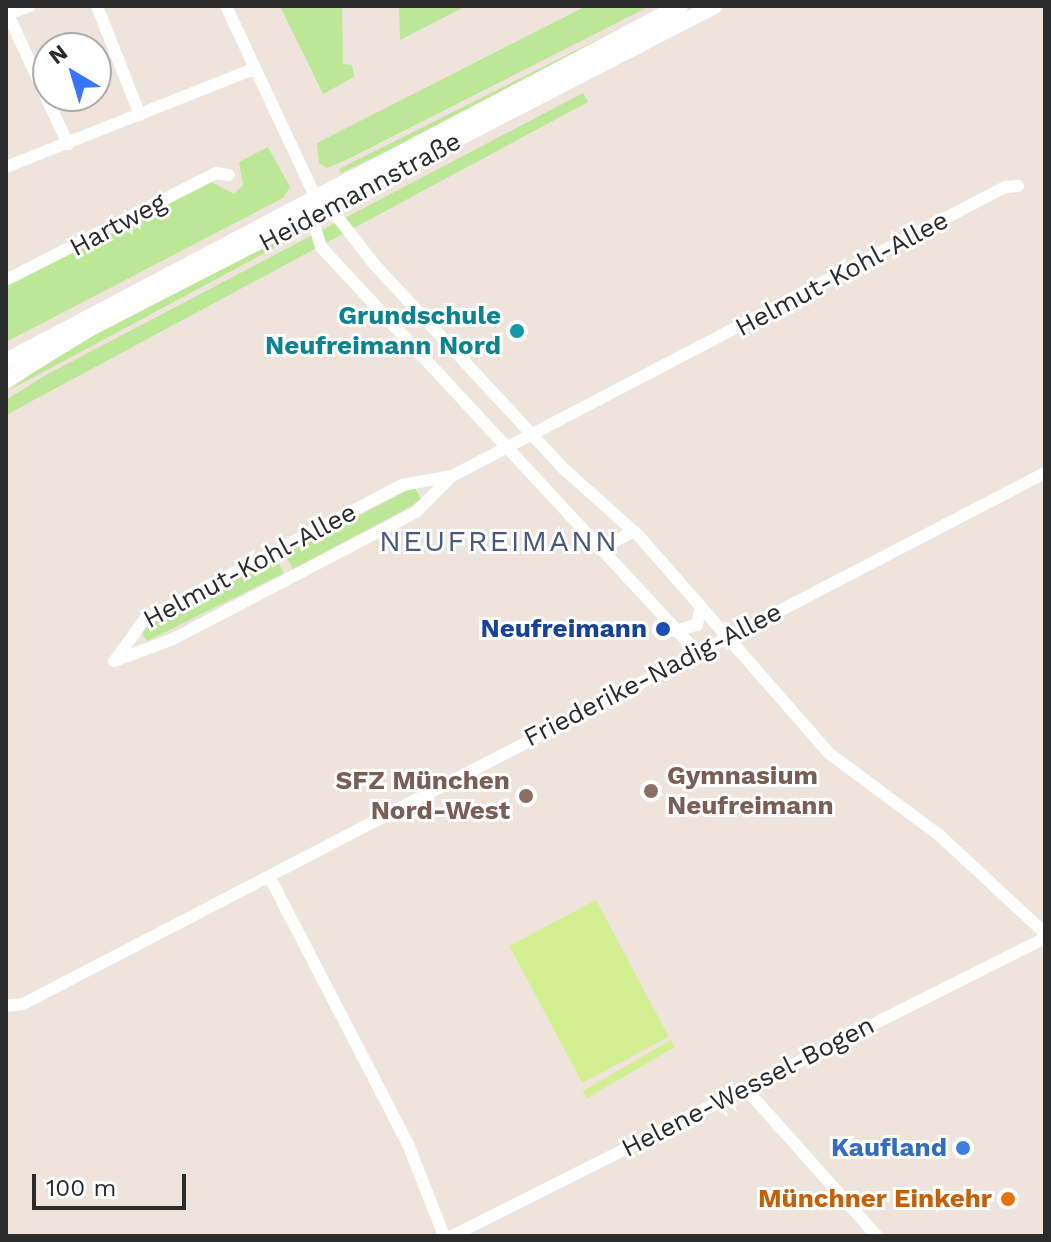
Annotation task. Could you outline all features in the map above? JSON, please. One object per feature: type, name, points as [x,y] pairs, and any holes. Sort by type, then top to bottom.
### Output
[{"type":"main road","name":"Heidemannstraße","points":[[6,361],[680,6]]},
{"type":"main road","name":"Heidemannstraße","points":[[6,380],[76,337],[335,206],[714,6]]},
{"type":"street","points":[[29,6],[7,13],[68,144]]},
{"type":"street","points":[[97,6],[140,115]]},
{"type":"street","points":[[226,6],[251,70],[315,196],[335,206],[365,255],[532,435],[634,531],[701,606],[723,638],[842,765],[939,835],[1045,936]]},
{"type":"street","points":[[6,167],[251,70]]},
{"type":"street","name":"Hartweg","points":[[6,280],[216,173],[229,175]]},
{"type":"street","name":"Helmut-Kohl-Allee","points":[[452,476],[402,485],[145,619],[114,661],[173,639],[416,512],[452,476],[1005,187],[1018,186]]},
{"type":"street","points":[[315,196],[307,220],[321,247],[674,631],[697,652]]},
{"type":"street","name":"Friederike-Nadig-Allee","points":[[6,1006],[23,1004],[1045,473]]},
{"type":"street","points":[[599,549],[634,531]]},
{"type":"street","points":[[674,631],[697,625],[701,606]]},
{"type":"street","points":[[269,876],[408,1144],[444,1236]]},
{"type":"street","name":"Helene-Wessel-Bogen","points":[[452,1236],[1045,936]]},
{"type":"street","points":[[745,1088],[877,1236]]},
{"type":"green space","points":[[280,6],[342,6],[343,64],[352,65],[354,77],[323,94]]},
{"type":"green space","points":[[399,6],[466,6],[400,40]]},
{"type":"green space","points":[[586,6],[650,6],[346,160],[327,168],[319,163],[317,143]]},
{"type":"green space","points":[[665,6],[439,127],[341,173],[339,169]]},
{"type":"green space","points":[[583,93],[588,102],[6,415],[6,400],[46,375]]},
{"type":"green space","points":[[268,147],[290,187],[283,198],[6,342],[6,285],[211,182],[234,194],[243,185],[239,162]]},
{"type":"green space","points":[[290,235],[291,239],[6,392],[74,344]]},
{"type":"green space","points":[[414,487],[421,499],[410,507],[293,569],[285,554]]},
{"type":"green space","points":[[276,558],[284,573],[147,641],[141,631],[147,626]]},
{"type":"green space","points":[[596,900],[669,1037],[582,1083],[509,946]]},
{"type":"green space","points":[[671,1040],[675,1047],[587,1098],[583,1091]]},
{"type":"place","name":"Grundschule Neufreimann Nord","points":[[517,331]]},
{"type":"place","name":"Neufreimann","points":[[663,629]]},
{"type":"place","name":"Gymnasium Neufreimann","points":[[651,791]]},
{"type":"place","name":"SFZ München Nord-West","points":[[526,796]]},
{"type":"place","name":"Kaufland","points":[[963,1148]]},
{"type":"place","name":"Münchner Einkehr","points":[[1008,1199]]},
{"type":"district","name":"NEUFREIMANN","points":[[499,541]]}]
